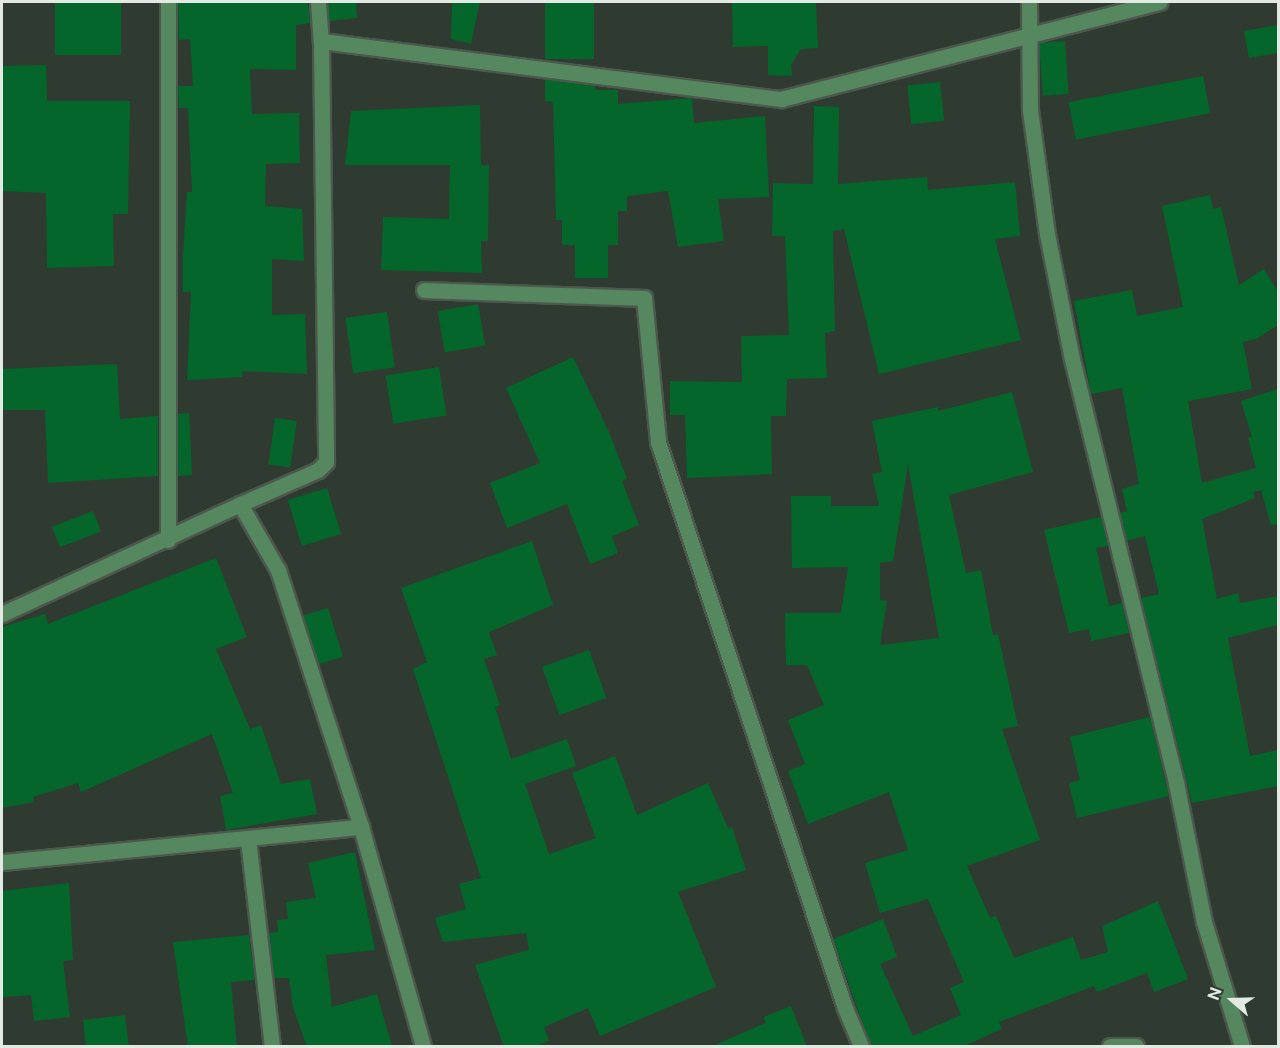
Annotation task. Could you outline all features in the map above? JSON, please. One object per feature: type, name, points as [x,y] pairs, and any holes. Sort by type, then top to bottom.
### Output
[{"type":"street","points":[[168,2],[168,540]]},
{"type":"street","points":[[2,614],[318,470],[326,462],[321,41],[318,2]]},
{"type":"street","points":[[1029,2],[1030,110],[1047,234],[1072,358],[1176,783],[1204,922],[1242,1047]]},
{"type":"street","points":[[321,41],[781,99],[1160,2]]},
{"type":"street","points":[[424,290],[644,298],[658,442],[845,1008],[861,1047]]},
{"type":"street","points":[[240,504],[278,570],[361,827],[423,1047]]},
{"type":"street","points":[[2,862],[361,827]]},
{"type":"street","points":[[248,839],[272,1047]]},
{"type":"street","points":[[1114,1046],[1136,1047]]},
{"type":"building","points":[[55,2],[121,2],[121,55],[55,55]]},
{"type":"building","points":[[178,2],[308,2],[310,23],[296,25],[296,70],[250,69],[252,114],[299,113],[300,163],[266,164],[265,206],[302,209],[304,261],[272,259],[272,315],[305,314],[307,374],[242,371],[243,377],[187,380],[191,292],[183,292],[183,254],[187,192],[192,192],[188,108],[179,108],[178,86],[193,86],[190,39],[179,40]]},
{"type":"building","points":[[328,2],[356,2],[357,18],[329,21]]},
{"type":"building","points":[[452,2],[480,2],[471,44],[451,39]]},
{"type":"building","points":[[545,2],[594,2],[594,59],[545,59]]},
{"type":"building","points":[[732,2],[816,2],[818,48],[801,49],[791,65],[792,76],[768,75],[768,46],[733,47]]},
{"type":"building","points":[[1278,25],[1278,53],[1249,58],[1244,31]]},
{"type":"building","points":[[1065,41],[1069,94],[1043,96],[1039,43]]},
{"type":"building","points":[[46,65],[47,101],[130,101],[128,214],[113,214],[114,266],[47,268],[46,193],[2,191],[2,66]]},
{"type":"building","points":[[1203,76],[1210,113],[1076,139],[1069,102]]},
{"type":"building","points":[[545,79],[595,85],[595,90],[618,90],[618,104],[692,98],[694,123],[765,116],[769,197],[718,199],[724,241],[678,247],[668,191],[627,196],[627,211],[618,211],[618,245],[608,245],[608,278],[575,278],[575,245],[562,245],[562,220],[556,220],[553,102],[545,101]]},
{"type":"building","points":[[940,82],[944,121],[911,124],[907,85]]},
{"type":"building","points":[[480,105],[481,165],[489,165],[488,241],[481,241],[482,273],[381,270],[383,217],[449,219],[450,165],[345,165],[351,111]]},
{"type":"building","points":[[814,106],[839,107],[838,184],[927,177],[928,190],[1015,182],[1020,236],[995,239],[1021,340],[879,374],[844,229],[833,231],[835,331],[825,333],[827,378],[787,379],[786,416],[771,416],[772,474],[687,478],[685,415],[670,415],[670,381],[742,382],[741,336],[789,335],[785,236],[772,236],[773,183],[813,184]]},
{"type":"building","points":[[1210,195],[1213,209],[1221,207],[1239,285],[1264,269],[1278,292],[1278,325],[1256,339],[1243,342],[1252,389],[1188,401],[1202,483],[1256,468],[1248,438],[1252,437],[1241,401],[1278,389],[1278,524],[1271,525],[1261,490],[1253,492],[1255,498],[1202,519],[1217,599],[1238,593],[1240,603],[1278,596],[1278,625],[1228,638],[1250,756],[1278,750],[1278,786],[1192,803],[1141,598],[1159,594],[1145,536],[1127,541],[1120,513],[1127,511],[1122,489],[1139,484],[1122,388],[1091,394],[1074,301],[1132,290],[1137,316],[1183,307],[1162,206]]},
{"type":"building","points":[[478,304],[485,345],[445,352],[438,311]]},
{"type":"building","points":[[387,312],[395,367],[353,373],[345,318]]},
{"type":"building","points":[[573,357],[609,432],[627,479],[622,481],[639,525],[612,536],[618,553],[590,564],[567,504],[507,528],[490,483],[540,463],[506,388]]},
{"type":"building","points":[[117,364],[120,419],[158,416],[158,476],[48,483],[45,410],[2,410],[2,369]]},
{"type":"building","points":[[439,367],[447,415],[393,424],[386,375]]},
{"type":"building","points":[[1012,392],[1033,472],[949,495],[966,573],[981,570],[993,635],[998,634],[1018,726],[1002,729],[1040,840],[967,866],[990,918],[996,916],[1014,958],[1073,937],[1081,960],[1108,952],[1102,926],[1158,901],[1188,979],[1154,992],[1147,973],[1097,992],[1094,986],[999,1022],[1002,1029],[962,1047],[871,1047],[833,939],[883,919],[897,957],[880,964],[913,1036],[961,1015],[950,988],[964,982],[928,899],[880,913],[865,863],[908,850],[889,792],[808,824],[788,771],[805,764],[788,720],[824,705],[807,665],[786,665],[785,613],[841,613],[848,567],[792,568],[791,496],[831,496],[831,506],[879,506],[872,474],[882,472],[872,421],[938,407],[938,411]],"holes":[[[908,465],[939,638],[880,645],[887,601],[880,600],[880,563],[893,561]]]},
{"type":"building","points":[[189,413],[192,475],[178,476],[178,414]]},
{"type":"building","points":[[275,418],[297,421],[290,468],[268,465]]},
{"type":"building","points":[[327,488],[341,534],[302,546],[288,500]]},
{"type":"building","points":[[93,511],[101,532],[60,547],[52,527]]},
{"type":"building","points":[[1101,517],[1108,546],[1096,548],[1109,606],[1122,603],[1129,633],[1091,641],[1089,629],[1069,633],[1044,530]]},
{"type":"building","points":[[532,541],[553,605],[489,632],[497,655],[484,659],[500,705],[495,707],[511,759],[567,739],[576,766],[525,784],[549,854],[596,838],[572,773],[615,756],[637,815],[708,783],[728,828],[732,827],[746,870],[678,892],[716,987],[600,1036],[588,1008],[544,1027],[549,1041],[533,1047],[504,1047],[475,965],[529,950],[526,933],[443,942],[435,918],[466,909],[459,884],[481,878],[413,669],[427,662],[401,588]]},
{"type":"building","points":[[216,558],[247,637],[216,649],[250,729],[261,725],[281,784],[310,779],[317,814],[226,830],[220,796],[233,793],[212,734],[81,792],[78,783],[33,797],[34,802],[2,808],[2,627],[45,614],[48,624]]},
{"type":"building","points":[[328,608],[343,657],[318,664],[303,616]]},
{"type":"building","points":[[589,650],[606,698],[559,715],[542,667]]},
{"type":"building","points":[[1150,717],[1169,796],[1077,818],[1069,783],[1080,780],[1070,737]]},
{"type":"building","points":[[355,852],[375,950],[326,955],[332,1007],[377,994],[392,1046],[307,1047],[293,1007],[289,978],[274,978],[269,933],[278,932],[277,920],[288,919],[286,902],[316,898],[308,863]]},
{"type":"building","points":[[69,883],[73,960],[63,961],[70,1017],[34,1021],[31,995],[2,997],[2,891]]},
{"type":"building","points":[[249,935],[255,980],[231,982],[237,1047],[188,1047],[173,942]]},
{"type":"building","points":[[791,1006],[807,1047],[710,1047],[766,1023],[764,1017]]},
{"type":"building","points":[[125,1015],[129,1047],[86,1047],[83,1020]]}]
